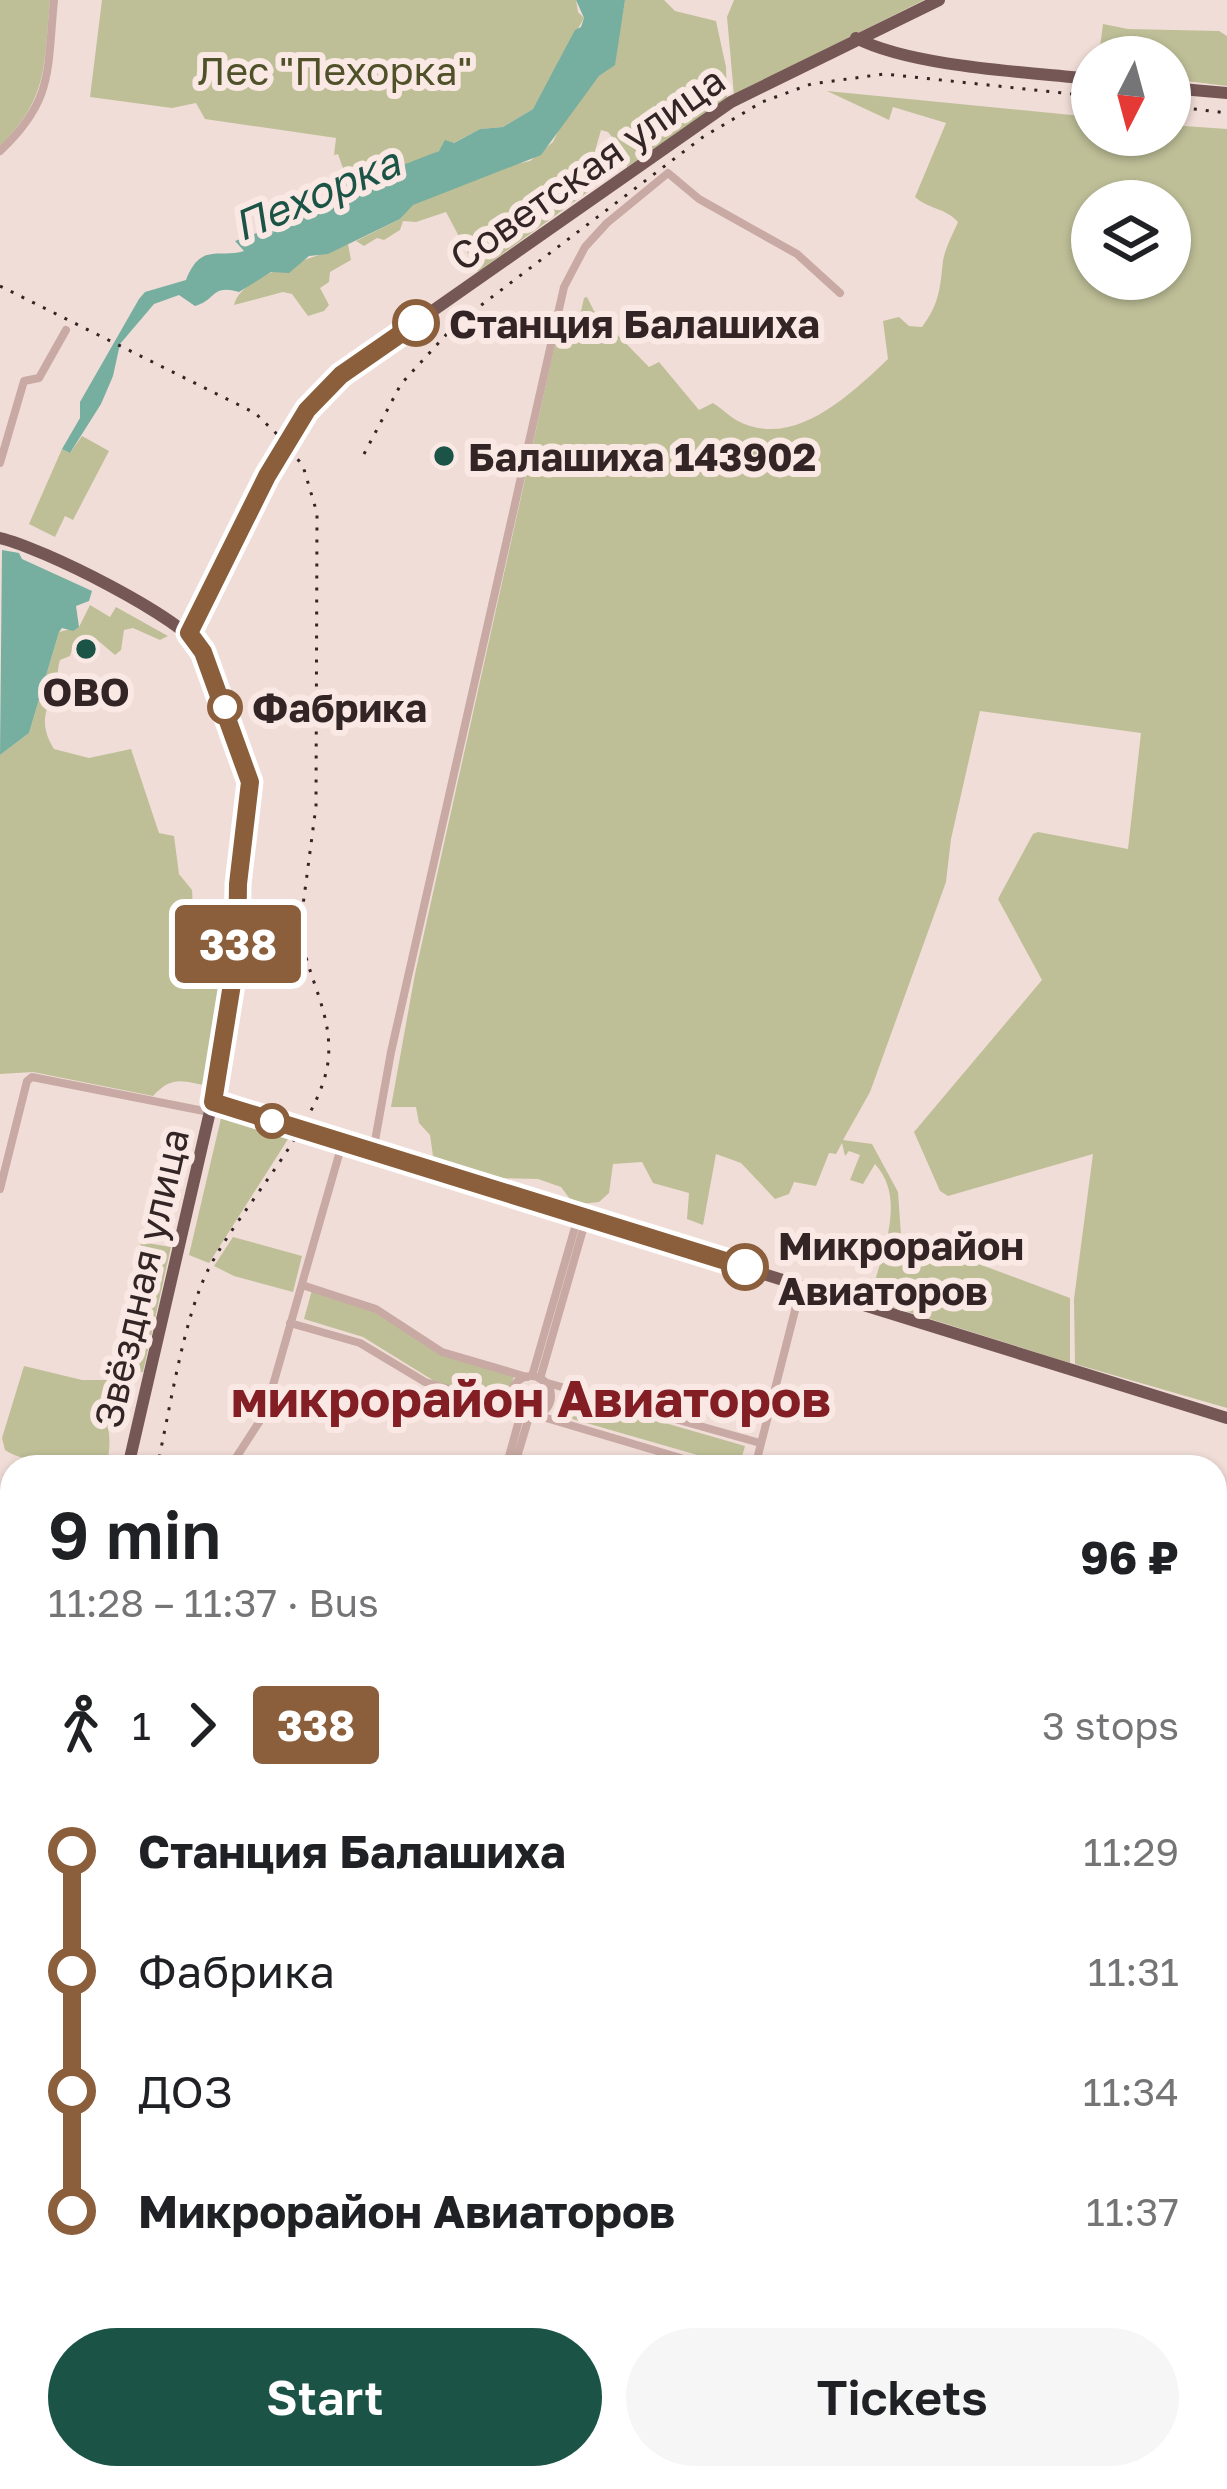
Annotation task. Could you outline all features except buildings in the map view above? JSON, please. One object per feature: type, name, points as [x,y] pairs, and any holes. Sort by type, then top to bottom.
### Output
[{"type":"main road","name":"Советская улица","points":[[189,633],[286,444],[313,402],[341,375],[730,102],[939,0]]},
{"type":"main road","points":[[856,38],[918,57],[1071,76]]},
{"type":"main road","points":[[1191,90],[1227,93]]},
{"type":"main road","points":[[0,537],[88,576],[189,633],[203,652],[250,782],[238,884],[237,953],[212,1107],[1227,1418]]},
{"type":"main road","name":"Звёздная улица","points":[[131,1455],[212,1107]]},
{"type":"street","points":[[0,152],[28,124],[44,93],[54,0]]},
{"type":"street","points":[[373,1154],[408,976],[564,287],[585,247],[668,173],[699,199],[797,254],[840,293]]},
{"type":"street","points":[[0,463],[24,381],[39,378],[66,330]]},
{"type":"street","points":[[0,537],[1,527]]},
{"type":"street","points":[[0,1189],[27,1081],[32,1077],[212,1107]]},
{"type":"street","points":[[238,1455],[265,1413],[342,1144]]},
{"type":"street","points":[[536,1378],[582,1218]]},
{"type":"street","points":[[302,1285],[376,1309],[442,1352],[760,1443]]},
{"type":"street","points":[[758,1455],[801,1285]]},
{"type":"street","points":[[290,1323],[360,1343],[425,1382],[669,1455]]},
{"type":"street","points":[[525,1414],[511,1399],[513,1387],[536,1378]]},
{"type":"street","points":[[525,1414],[546,1409],[551,1398],[536,1378]]},
{"type":"street","points":[[513,1455],[525,1414]]},
{"type":"green space","points":[[0,0],[50,0],[36,96],[0,146]]},
{"type":"green space","name":"Лес \"Пехорка\"","points":[[102,0],[576,0],[584,18],[533,109],[503,127],[480,129],[427,157],[372,177],[346,198],[338,195],[345,174],[338,154],[334,155],[336,138],[205,119],[196,103],[172,108],[90,97]]},
{"type":"green space","name":"Лес \"Пехорка\"","points":[[625,0],[664,0],[675,11],[716,21],[727,99],[627,167],[622,150],[601,130],[595,151],[612,156],[600,167],[604,180],[479,271],[470,267],[471,259],[446,212],[416,222],[403,221],[400,230],[384,240],[377,238],[364,246],[356,241],[400,219],[412,205],[530,161],[553,142],[599,76],[614,65]]},
{"type":"green space","points":[[734,0],[924,0],[734,95],[727,17]]},
{"type":"green space","points":[[1103,24],[1219,31],[1227,36],[1227,86],[1191,82],[1191,36],[1101,36]]},
{"type":"green space","points":[[827,91],[1071,115],[1071,156],[1191,156],[1191,126],[1227,129],[1227,1408],[1075,1364],[1074,1299],[1093,1154],[948,1196],[940,1191],[914,1132],[1042,980],[998,899],[1033,834],[1128,849],[1141,733],[980,711],[946,882],[870,1092],[843,1140],[872,1144],[898,1192],[901,1235],[1070,1298],[1070,1363],[870,1300],[889,1230],[890,1195],[875,1164],[863,1184],[850,1180],[860,1155],[849,1151],[845,1156],[842,1143],[836,1154],[829,1153],[816,1186],[794,1182],[789,1194],[775,1199],[741,1163],[716,1154],[703,1225],[687,1219],[689,1193],[653,1183],[642,1162],[613,1164],[609,1193],[599,1202],[581,1204],[561,1187],[538,1179],[491,1178],[433,1156],[430,1135],[419,1123],[416,1107],[391,1107],[415,974],[559,326],[578,325],[587,297],[594,311],[649,367],[659,362],[699,410],[713,403],[757,428],[798,424],[838,403],[888,359],[883,321],[899,317],[909,326],[922,327],[928,318],[958,222],[915,197],[946,123],[893,107],[889,120]]},
{"type":"green space","points":[[348,244],[351,260],[330,272],[329,282],[320,288],[329,305],[324,311],[308,316],[292,294],[283,292],[234,305],[240,293],[267,274]]},
{"type":"green space","points":[[82,436],[109,451],[73,520],[65,516],[55,537],[29,524],[62,449],[70,453]]},
{"type":"green space","points":[[90,605],[110,617],[116,607],[168,636],[160,640],[133,628],[124,630],[121,650],[115,655],[95,638],[73,646],[70,656],[60,660],[45,727],[54,749],[89,758],[131,749],[159,833],[174,836],[179,874],[192,890],[193,908],[230,907],[230,920],[235,920],[234,957],[210,1086],[173,1082],[153,1096],[33,1072],[0,1074],[0,755],[29,733],[59,632],[79,627]]},
{"type":"green space","points":[[222,1114],[290,1136],[209,1263],[189,1255]]},
{"type":"green space","points":[[233,1237],[302,1256],[293,1292],[214,1266]]},
{"type":"green space","points":[[141,1242],[171,1247],[143,1372],[119,1374]]},
{"type":"green space","points":[[312,1290],[366,1307],[442,1355],[514,1376],[506,1404],[439,1384],[363,1337],[304,1319]]},
{"type":"green space","points":[[24,1366],[82,1380],[123,1380],[126,1384],[125,1402],[106,1400],[103,1404],[108,1455],[14,1455],[5,1450],[2,1438]]},
{"type":"green space","points":[[561,1393],[745,1446],[742,1455],[697,1455],[555,1414]]},
{"type":"water","points":[[576,0],[625,0],[615,65],[599,76],[541,155],[413,205],[400,219],[328,254],[309,256],[289,273],[271,272],[239,292],[219,291],[195,306],[179,295],[154,304],[120,344],[101,404],[70,453],[62,449],[80,418],[80,402],[145,292],[186,280],[205,256],[244,251],[235,241],[276,226],[299,203],[320,207],[338,195],[346,198],[372,177],[439,151],[445,140],[454,143],[480,129],[503,127],[533,109],[575,30],[581,27],[584,18]]},
{"type":"water","points":[[2,550],[19,553],[22,559],[92,591],[89,601],[76,606],[79,627],[59,632],[29,733],[0,755]]},
{"type":"railway","points":[[364,454],[401,384],[455,325],[703,137],[762,102],[811,84],[884,74],[1071,94]]},
{"type":"railway","points":[[1191,109],[1227,113]]},
{"type":"railway","points":[[0,286],[255,413],[303,466],[317,513],[316,806],[300,928],[327,1027],[328,1062],[322,1086],[295,1139],[222,1246],[199,1290],[160,1455]]},
{"type":"bus line","name":"338","points":[[416,323],[341,375],[307,410],[267,476],[189,633],[203,652],[250,782],[238,884],[237,953],[213,1102],[745,1267]]},
{"type":"place","name":"Станция Балашиха","points":[[416,323]]},
{"type":"place","name":"Балашиха 143902","points":[[444,456]]},
{"type":"place","name":"ОВО","points":[[86,649]]},
{"type":"place","name":"Фабрика","points":[[225,707]]},
{"type":"place","name":"Микрорайон Авиаторов","points":[[745,1267]]},
{"type":"district","name":"микрорайон Авиаторов","points":[[531,1397]]},
{"type":"water label","name":"Пехорка","points":[[316,193]]}]
